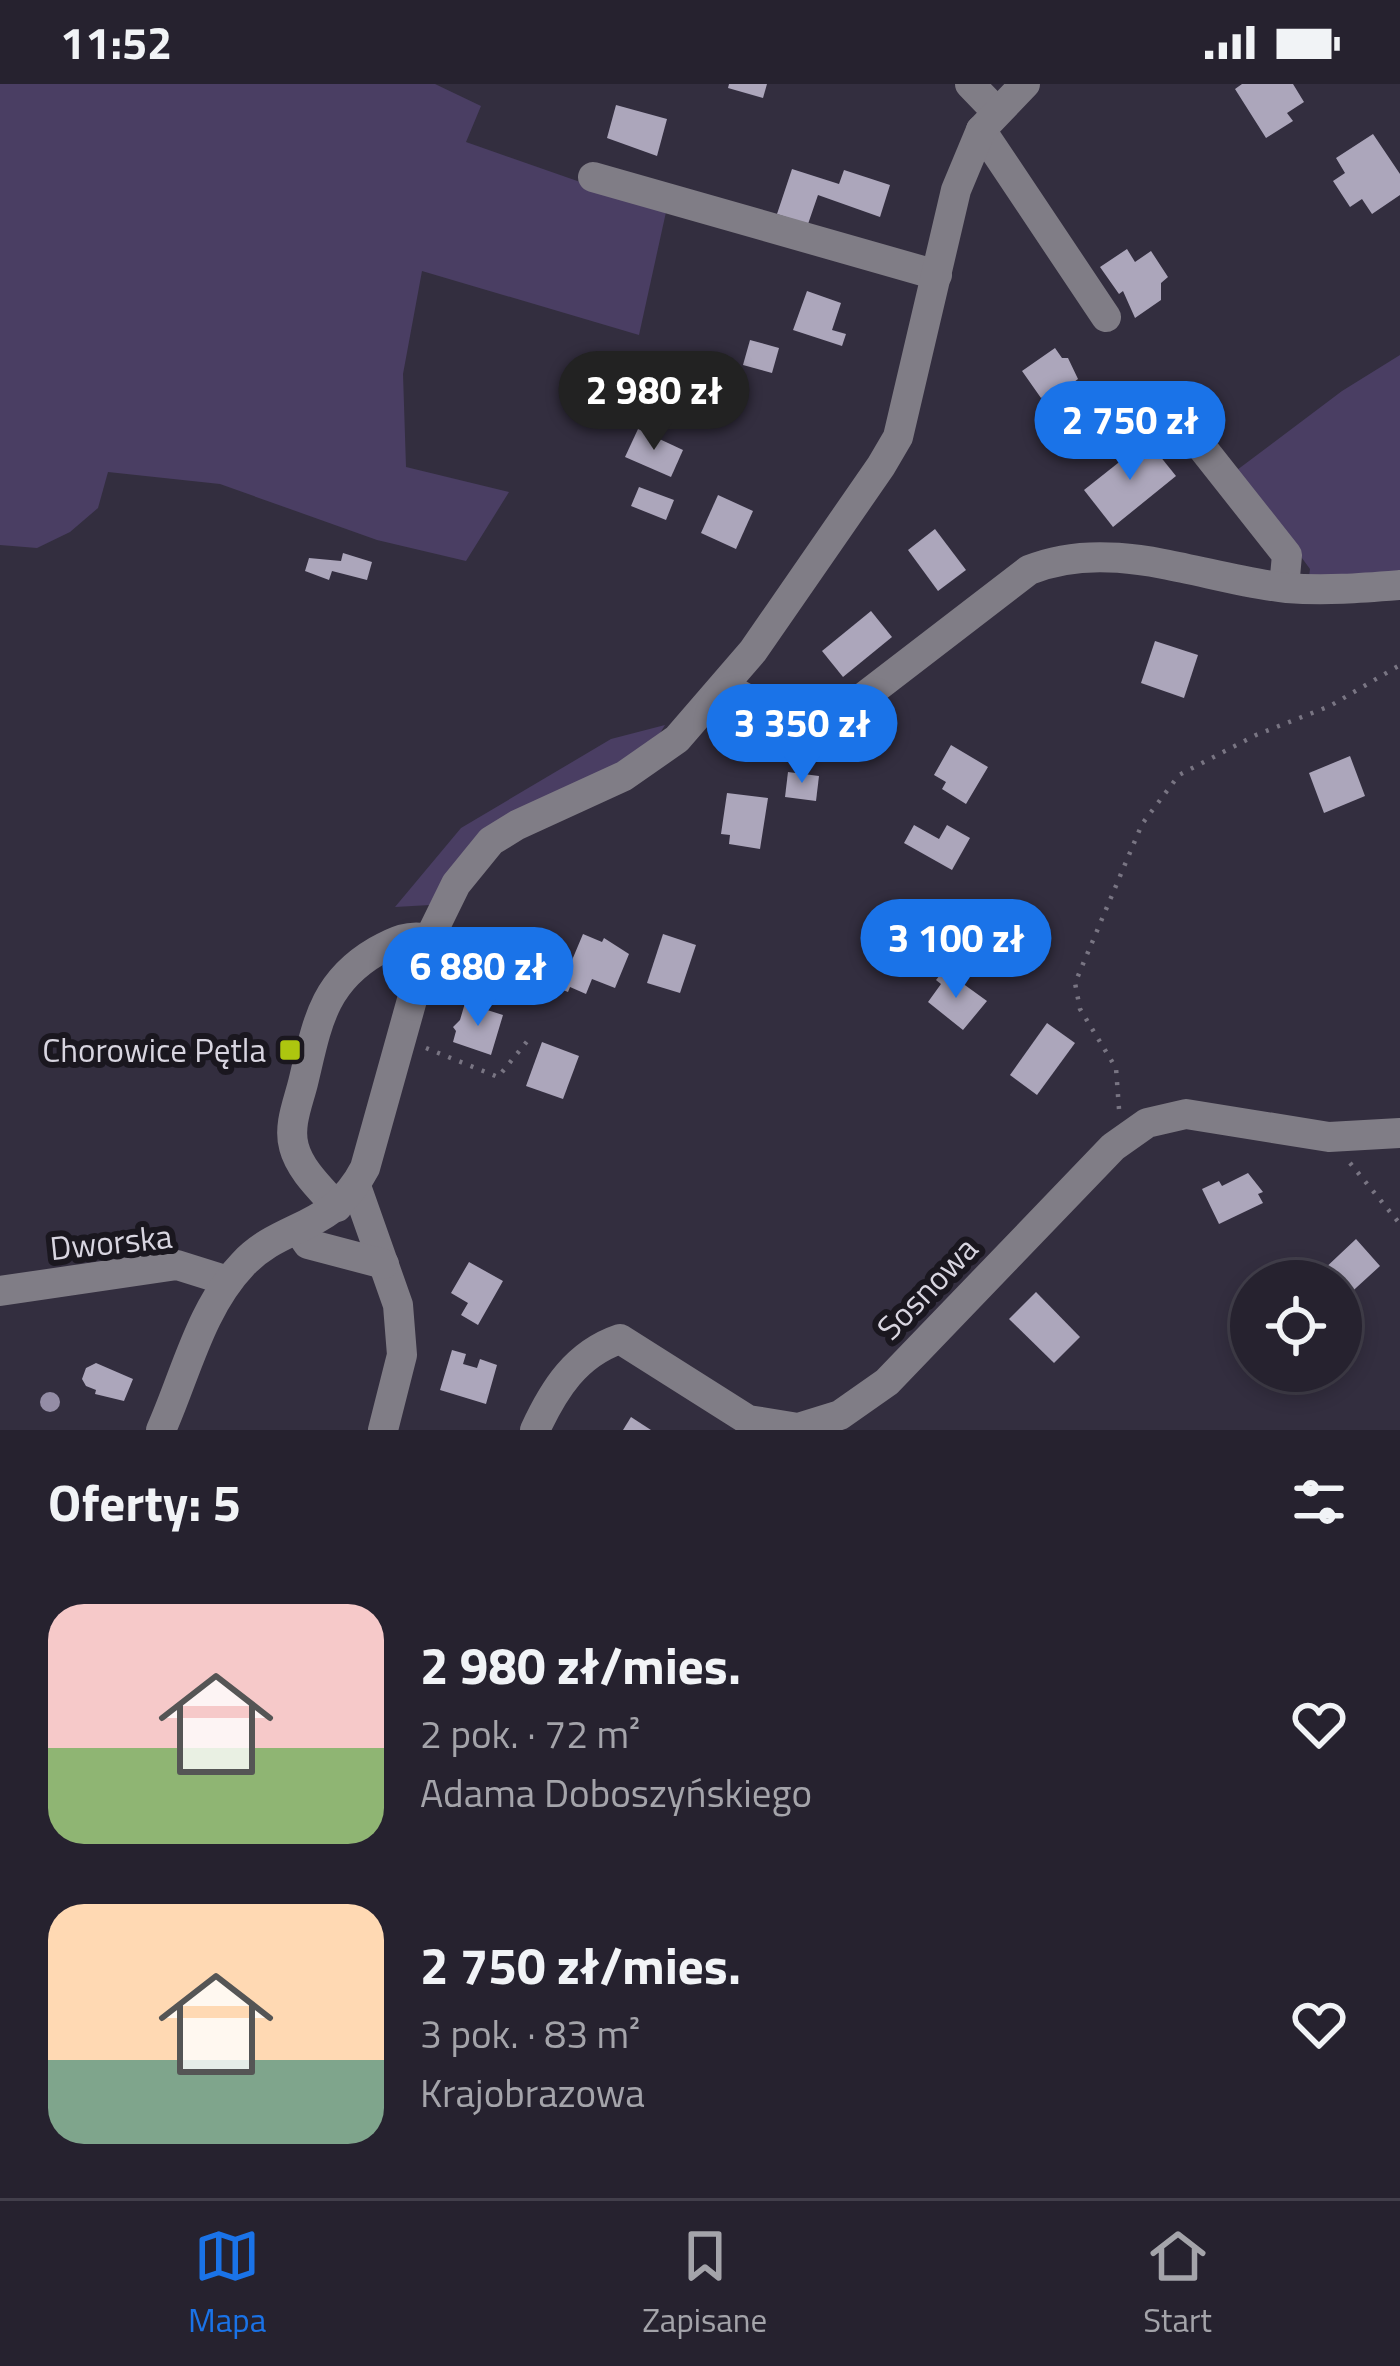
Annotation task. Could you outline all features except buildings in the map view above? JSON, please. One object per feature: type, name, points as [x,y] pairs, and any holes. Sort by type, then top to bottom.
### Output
[{"type":"street","points":[[970,84],[1106,317]]},
{"type":"street","points":[[161,1430],[213,1301],[228,1281],[247,1259],[346,1197],[365,1168],[429,939],[456,884],[491,842],[636,768],[677,740],[753,652],[842,525],[898,437],[956,190],[988,120],[1025,84]]},
{"type":"street","points":[[593,177],[937,275]]},
{"type":"street","points":[[1170,407],[1287,555],[1284,587]]},
{"type":"street","points":[[724,686],[756,704],[806,708],[856,704],[1029,570],[1058,558],[1148,562],[1284,587],[1334,590],[1400,585]]},
{"type":"street","points":[[383,1430],[402,1354],[398,1305],[384,1264],[346,1197],[299,1162],[292,1143],[293,1121],[322,1009],[342,975],[365,958],[414,935],[429,939]]},
{"type":"street","name":"Sosnowa","points":[[536,1430],[552,1395],[593,1348],[620,1340],[748,1420],[798,1428],[840,1414],[887,1382],[1113,1147],[1147,1123],[1186,1114],[1328,1137],[1400,1133]]},
{"type":"street","points":[[298,1231],[308,1244],[384,1264]]},
{"type":"street","name":"Dworska","points":[[0,1292],[177,1265],[228,1281]]},
{"type":"path","points":[[1113,1147],[1119,1104],[1116,1068],[1080,1010],[1075,982],[1142,824],[1179,775],[1256,735],[1330,706],[1400,665]]},
{"type":"path","points":[[404,1039],[498,1077],[529,1040]]},
{"type":"path","points":[[1328,1137],[1400,1224]]},
{"type":"shaded area","points":[[0,84],[435,84],[481,106],[466,142],[666,212],[639,335],[422,271],[403,374],[406,467],[509,492],[466,561],[377,540],[220,484],[108,472],[98,508],[70,532],[37,548],[0,545]]},
{"type":"shaded area","points":[[1400,355],[1400,579],[1309,577],[1310,569],[1237,470],[1342,391]]},
{"type":"shaded area","points":[[665,725],[654,743],[614,771],[542,801],[430,905],[395,907],[461,828],[611,739]]},
{"type":"place","name":"Chorowice Pętla","points":[[290,1050]]}]
